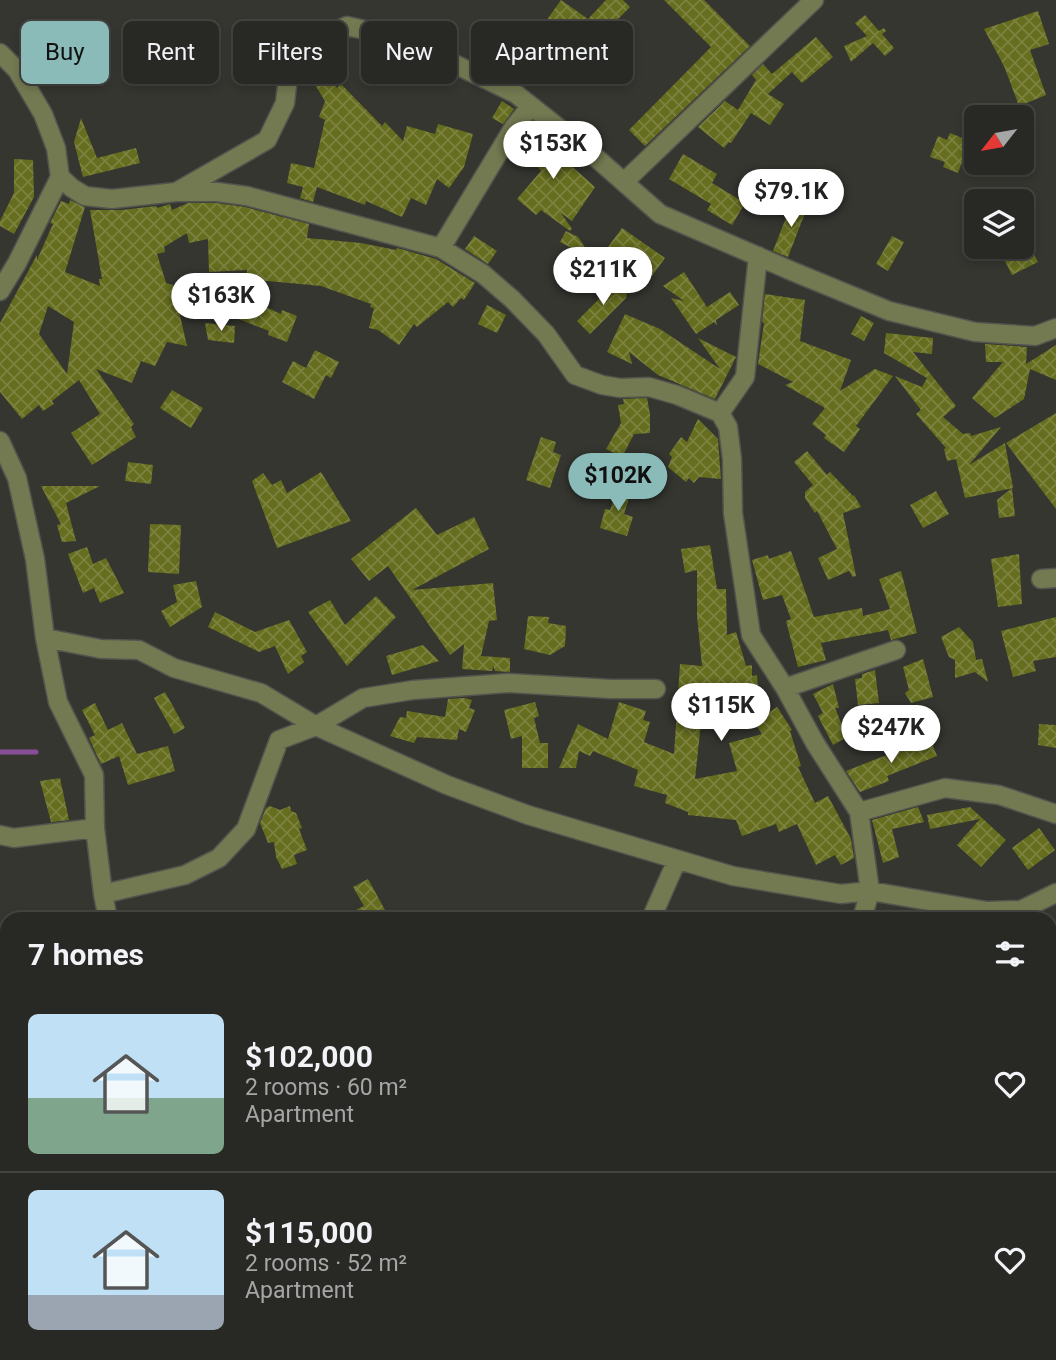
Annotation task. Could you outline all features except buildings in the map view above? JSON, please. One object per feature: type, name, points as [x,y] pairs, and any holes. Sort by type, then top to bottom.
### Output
[{"type":"street","points":[[624,182],[814,0]]},
{"type":"street","points":[[176,192],[267,140],[285,103],[289,68],[309,42],[347,26],[392,36],[516,94],[624,182],[660,215],[889,311],[975,332],[1035,336],[1056,328]]},
{"type":"street","points":[[0,53],[17,70],[43,114],[56,148],[60,177],[0,292]]},
{"type":"street","points":[[441,248],[514,127],[531,106]]},
{"type":"street","points":[[60,177],[85,196],[112,199],[176,192],[217,191],[247,196],[441,248],[484,274],[512,299],[545,334],[575,374],[602,385],[620,388],[649,387],[720,412],[728,427],[732,459],[733,513],[751,635],[859,812],[870,891],[864,912]]},
{"type":"street","points":[[720,412],[745,377],[758,256]]},
{"type":"street","points":[[0,441],[17,478],[35,559],[45,638],[58,702],[94,775],[94,828],[107,912]]},
{"type":"street","points":[[45,638],[102,649],[139,650],[174,668],[261,693],[316,726],[459,790],[528,815],[733,876],[841,894],[870,891],[987,911],[1021,910],[1056,893]]},
{"type":"street","points":[[785,688],[896,650]]},
{"type":"street","points":[[103,894],[185,875],[219,858],[246,829],[279,740],[316,726],[363,698],[413,690],[508,682],[611,689],[656,689]]},
{"type":"street","points":[[859,812],[945,788],[999,795],[1056,814]]},
{"type":"street","points":[[0,835],[14,838],[94,828]]},
{"type":"street","points":[[654,912],[677,860]]},
{"type":"waterway","points":[[0,752],[36,752]]}]
